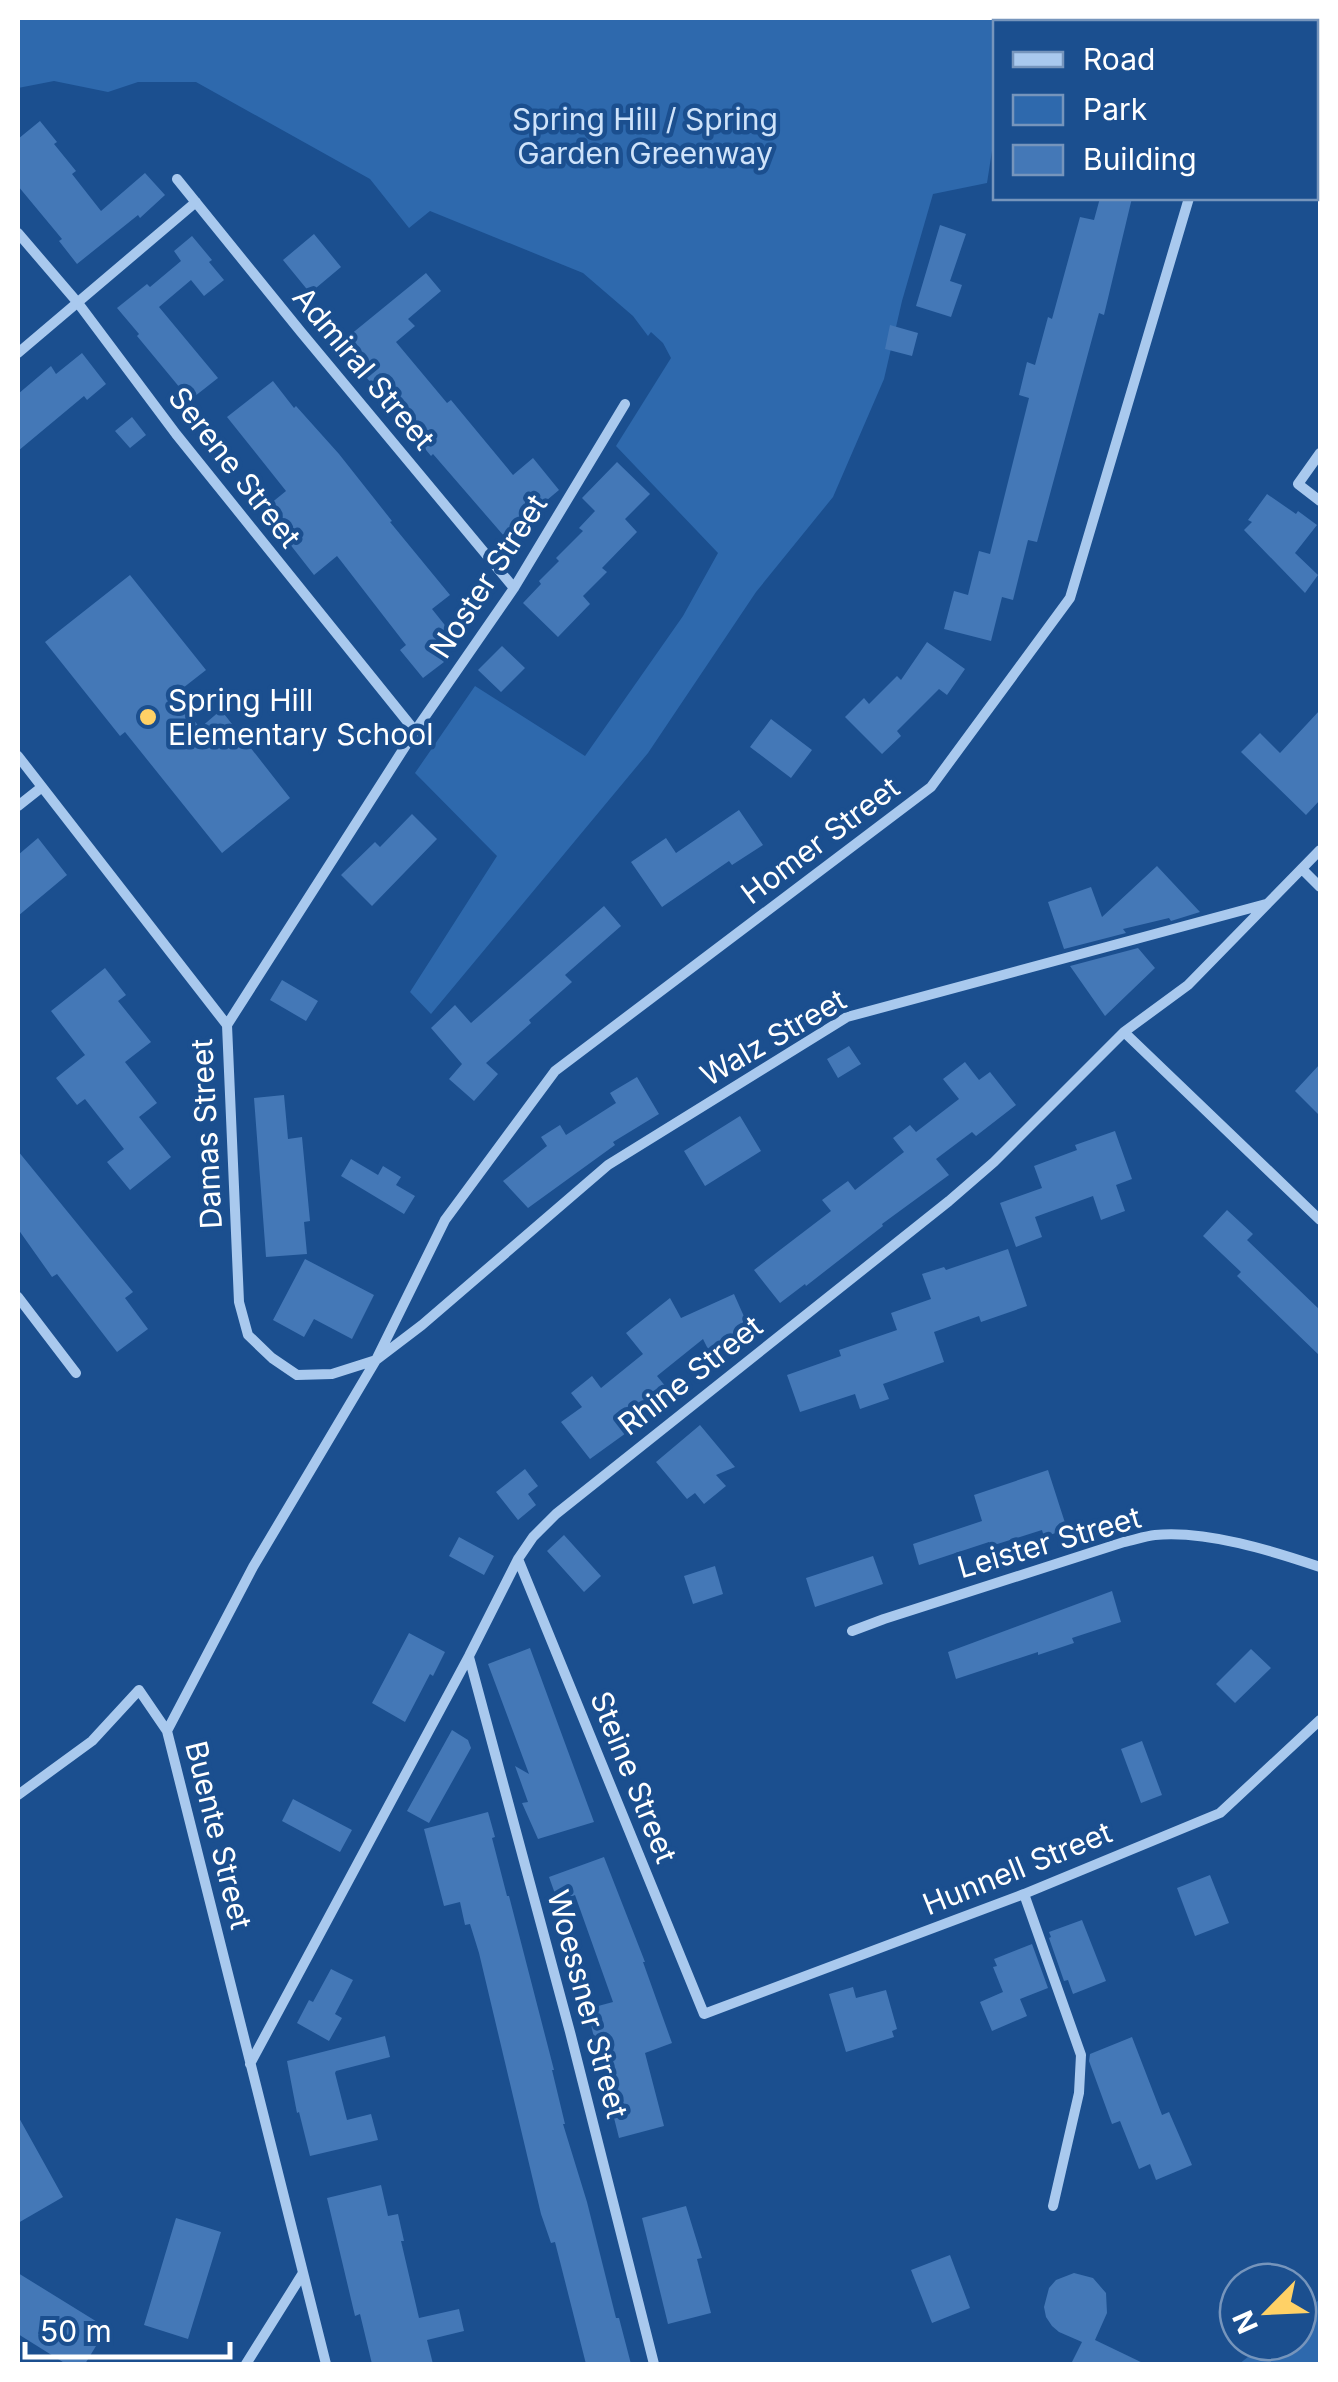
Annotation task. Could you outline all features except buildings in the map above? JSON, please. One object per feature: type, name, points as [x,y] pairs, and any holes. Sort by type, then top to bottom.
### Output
[{"type":"street","name":"Admiral Street","points":[[177,179],[514,588]]},
{"type":"street","name":"Homer Street","points":[[376,1360],[445,1220],[555,1072],[931,787],[1070,598],[1187,200]]},
{"type":"street","points":[[18,353],[196,202]]},
{"type":"street","name":"Serene Street","points":[[18,233],[78,303],[176,434],[415,731]]},
{"type":"street","name":"Noster Street","points":[[226,1024],[415,731],[514,588],[624,404]]},
{"type":"street","points":[[1320,453],[1298,484],[1320,501]]},
{"type":"street","name":"Damas Street","points":[[18,756],[226,1024],[239,1302],[248,1335],[298,1375],[332,1374],[376,1360]]},
{"type":"street","points":[[18,806],[42,787]]},
{"type":"street","name":"Rhine Street","points":[[250,2064],[533,1537],[556,1514],[949,1202],[1124,1032],[1188,985],[1320,850]]},
{"type":"street","points":[[1302,869],[1320,887]]},
{"type":"street","name":"Walz Street","points":[[376,1360],[608,1164],[847,1017],[1268,904]]},
{"type":"street","points":[[1124,1032],[1320,1220]]},
{"type":"street","points":[[18,1297],[76,1374]]},
{"type":"street","name":"Buente Street","points":[[326,2364],[167,1731],[253,1566],[376,1360]]},
{"type":"street","name":"Leister Street","points":[[852,1631],[1156,1535],[1205,1538],[1258,1548],[1320,1567]]},
{"type":"street","name":"Steine Street","points":[[518,1559],[704,2014]]},
{"type":"street","name":"Woessner Street","points":[[468,1656],[570,2032],[654,2364]]},
{"type":"street","points":[[18,1795],[92,1740],[139,1690],[167,1731]]},
{"type":"street","name":"Hunnell Street","points":[[704,2014],[1024,1894],[1220,1812],[1320,1720]]},
{"type":"street","points":[[1024,1894],[1082,2055],[1080,2093],[1053,2206]]},
{"type":"street","points":[[246,2364],[303,2273]]},
{"type":"green space","name":"Spring Hill / Spring Garden Greenway","points":[[18,18],[1010,18],[993,20],[993,144],[987,183],[933,194],[884,379],[833,497],[756,592],[648,753],[431,1014],[410,992],[497,856],[415,773],[475,686],[585,756],[683,616],[718,553],[616,446],[671,358],[663,343],[651,332],[648,336],[633,316],[583,273],[430,211],[409,228],[370,179],[196,82],[138,82],[108,92],[54,81],[18,88]]},
{"type":"green space","points":[[1318,2301],[1320,2364],[1239,2364],[1318,2362]]},
{"type":"place","name":"Spring Hill Elementary School","points":[[148,717]]}]
